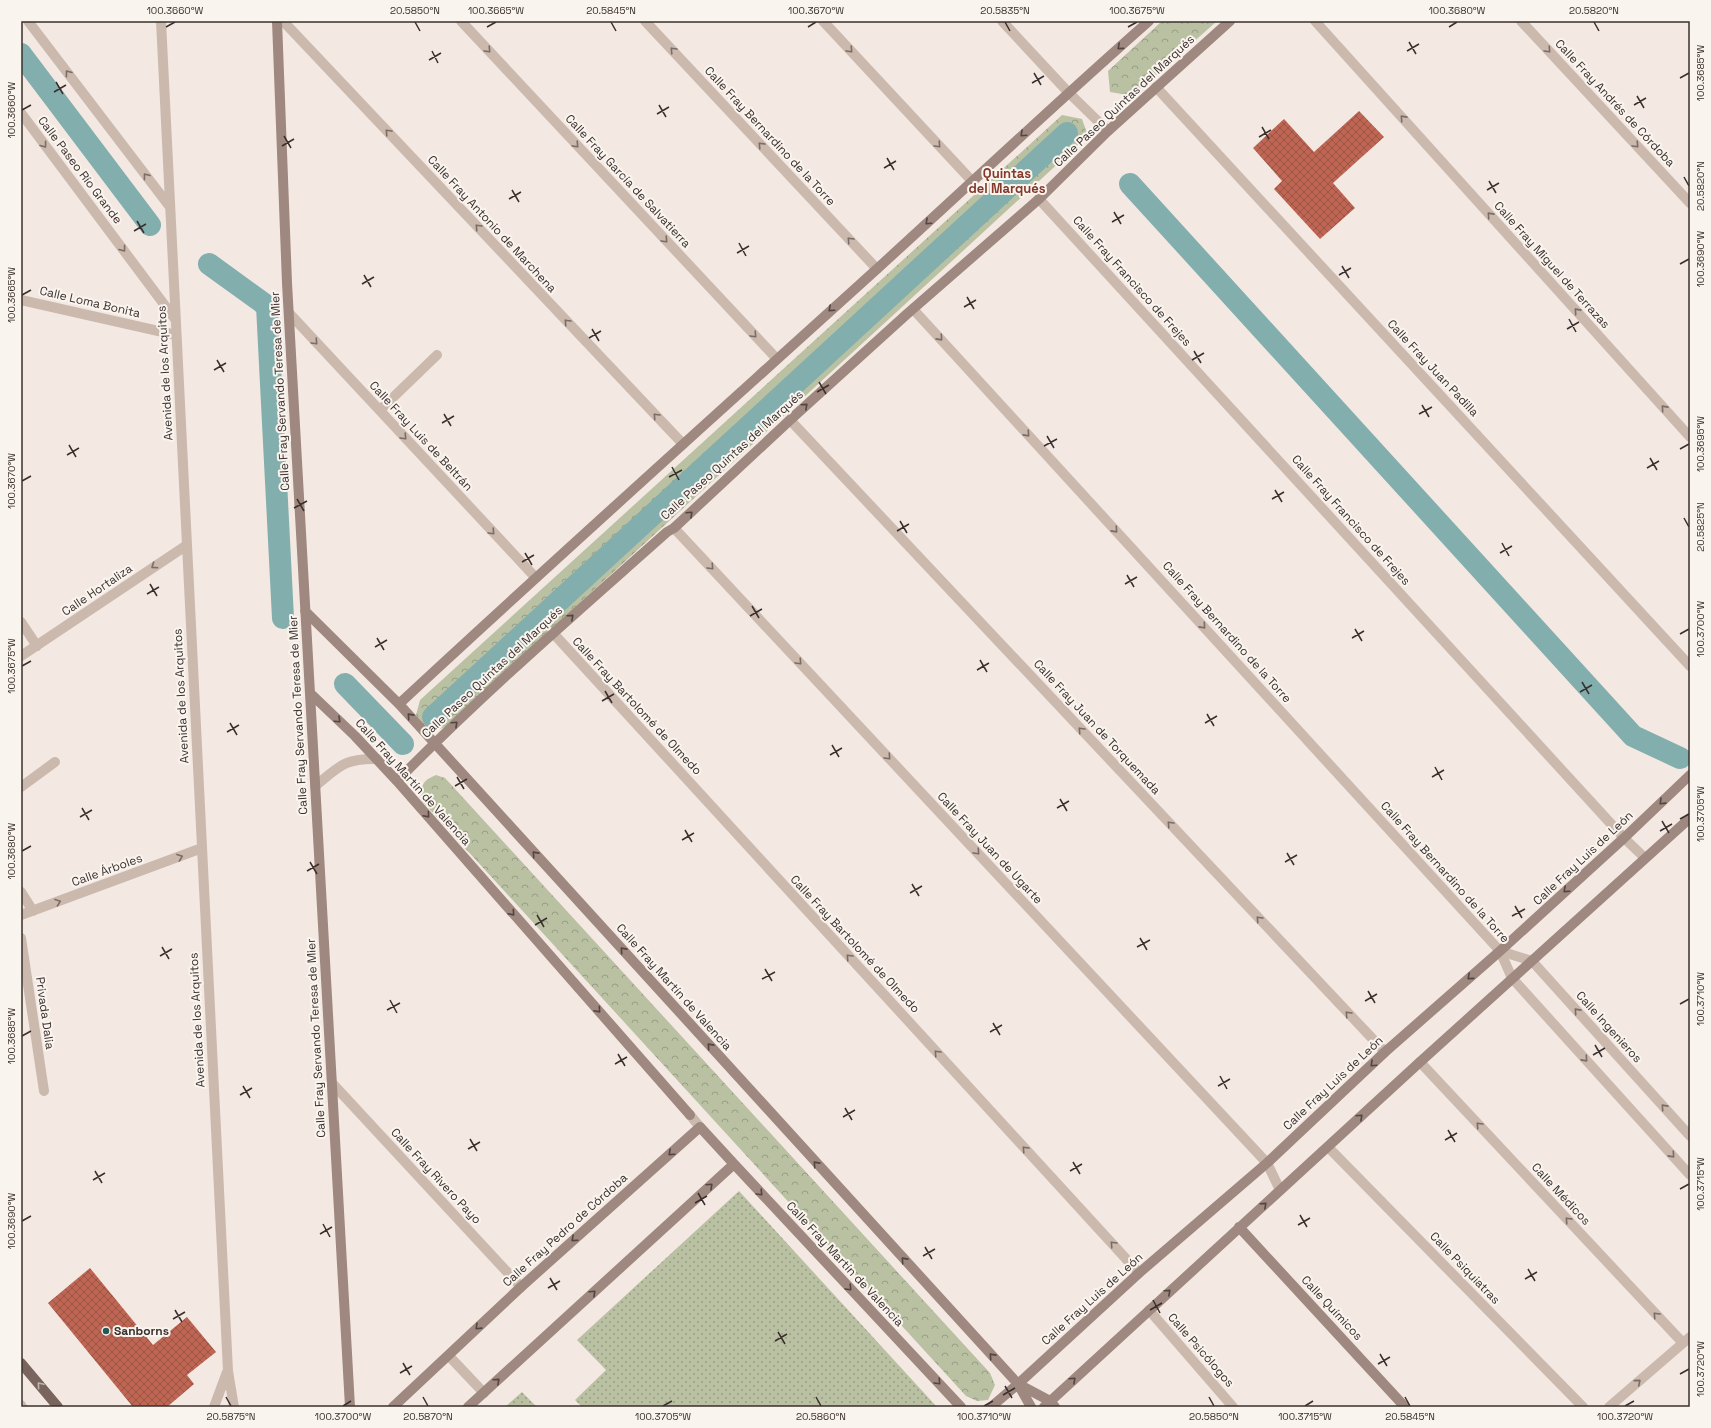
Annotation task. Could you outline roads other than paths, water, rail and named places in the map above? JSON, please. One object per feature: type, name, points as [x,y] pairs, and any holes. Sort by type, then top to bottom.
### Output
[{"type":"main road","points":[[21,1363],[58,1407]]},
{"type":"street","points":[[28,21],[170,207]]},
{"type":"street","name":"Avenida de los Arquitos","points":[[161,21],[228,1371],[234,1407]]},
{"type":"street","name":"Calle Fray Servando Teresa de Mier","points":[[277,21],[288,313],[350,1407]]},
{"type":"street","name":"Calle Fray Antonio de Marchena","points":[[283,21],[683,444]]},
{"type":"street","name":"Calle Fray García de Salvatierra","points":[[461,21],[776,358]]},
{"type":"street","name":"Calle Fray Bernardino de la Torre","points":[[645,21],[877,269]]},
{"type":"street","points":[[823,21],[972,181]]},
{"type":"street","points":[[1002,21],[1068,92],[1108,131]]},
{"type":"street","points":[[399,704],[535,577],[776,358],[877,269],[1068,92],[1149,21]]},
{"type":"street","name":"Calle Paseo Quintas del Marqués","points":[[397,781],[434,743],[553,633],[667,532],[674,528],[790,420],[1039,198],[1108,131],[1230,21]]},
{"type":"street","name":"Calle Fray Miguel de Terrazas","points":[[1315,21],[1690,437]]},
{"type":"street","name":"Calle Fray Andrés de Córdoba","points":[[1521,21],[1690,203]]},
{"type":"street","name":"Calle Fray Juan Padilla","points":[[1156,87],[1690,666]]},
{"type":"street","name":"Calle Paseo Río Grande","points":[[21,113],[175,319]]},
{"type":"street","name":"Calle Fray Francisco de Frejes","points":[[1039,198],[1624,838],[1645,858]]},
{"type":"street","name":"Calle Loma Bonita","points":[[21,300],[176,335]]},
{"type":"street","name":"Calle Fray Bernardino de la Torre","points":[[913,310],[1500,951],[1512,978]]},
{"type":"street","name":"Calle Fray Luis de Beltrán","points":[[288,313],[535,577]]},
{"type":"street","points":[[380,410],[437,355]]},
{"type":"street","name":"Calle Fray Juan de Torquemada","points":[[790,420],[1385,1052]]},
{"type":"street","name":"Calle Fray Juan de Ugarte","points":[[674,528],[1267,1163],[1280,1190]]},
{"type":"street","name":"Calle Hortaliza","points":[[21,656],[187,545]]},
{"type":"street","name":"Calle Fray Martín de Valencia","points":[[305,611],[399,704],[1018,1384]]},
{"type":"street","points":[[21,622],[37,646]]},
{"type":"street","name":"Calle Fray Bartolomé de Olmedo","points":[[553,633],[1139,1273]]},
{"type":"street","name":"Calle Fray Martín de Valencia","points":[[310,693],[377,759],[734,1164],[961,1407]]},
{"type":"street","points":[[315,786],[343,764],[360,758],[377,759]]},
{"type":"street","points":[[21,787],[56,762]]},
{"type":"street","name":"Calle Fray Luis de León","points":[[991,1407],[1139,1273],[1267,1163],[1385,1052],[1500,951],[1624,838],[1690,775]]},
{"type":"street","points":[[1018,1384],[1050,1405],[1149,1310],[1239,1227],[1690,818]]},
{"type":"street","name":"Calle Árboles","points":[[21,915],[202,848]]},
{"type":"street","points":[[21,892],[33,911]]},
{"type":"street","name":"Privada Dalia","points":[[21,938],[44,1091]]},
{"type":"street","points":[[1500,951],[1532,961]]},
{"type":"street","name":"Calle Ingenieros","points":[[1532,961],[1690,1136]]},
{"type":"street","points":[[1512,978],[1690,1175]]},
{"type":"street","name":"Calle Médicos","points":[[1420,1062],[1686,1340]]},
{"type":"street","name":"Calle Fray Rivero Payo","points":[[332,1083],[521,1287]]},
{"type":"street","name":"Calle Fray Pedro de Córdoba","points":[[393,1407],[521,1287],[700,1126]]},
{"type":"street","name":"Calle Psiquiatras","points":[[1328,1147],[1583,1407]]},
{"type":"street","points":[[468,1407],[734,1164]]},
{"type":"street","name":"Calle Químicos","points":[[1239,1227],[1405,1407]]},
{"type":"street","name":"Calle Psicólogos","points":[[1149,1310],[1233,1407]]},
{"type":"street","points":[[1608,1407],[1686,1340]]},
{"type":"street","points":[[449,1356],[484,1393]]},
{"type":"street","name":"Avenida de los Arquitos","points":[[214,1407],[228,1371]]},
{"type":"street","points":[[1018,1384],[1031,1407]]},
{"type":"waterway","points":[[21,54],[150,225]]},
{"type":"waterway","points":[[433,717],[1067,133]]},
{"type":"waterway","points":[[1130,184],[1633,736],[1680,758]]},
{"type":"waterway","points":[[209,264],[267,306],[283,618]]},
{"type":"waterway","points":[[345,684],[403,744]]},
{"type":"place","name":"Sanborns","points":[[106,1331]]},
{"type":"district","name":"Quintas del Marqués","points":[[1007,180]]}]
